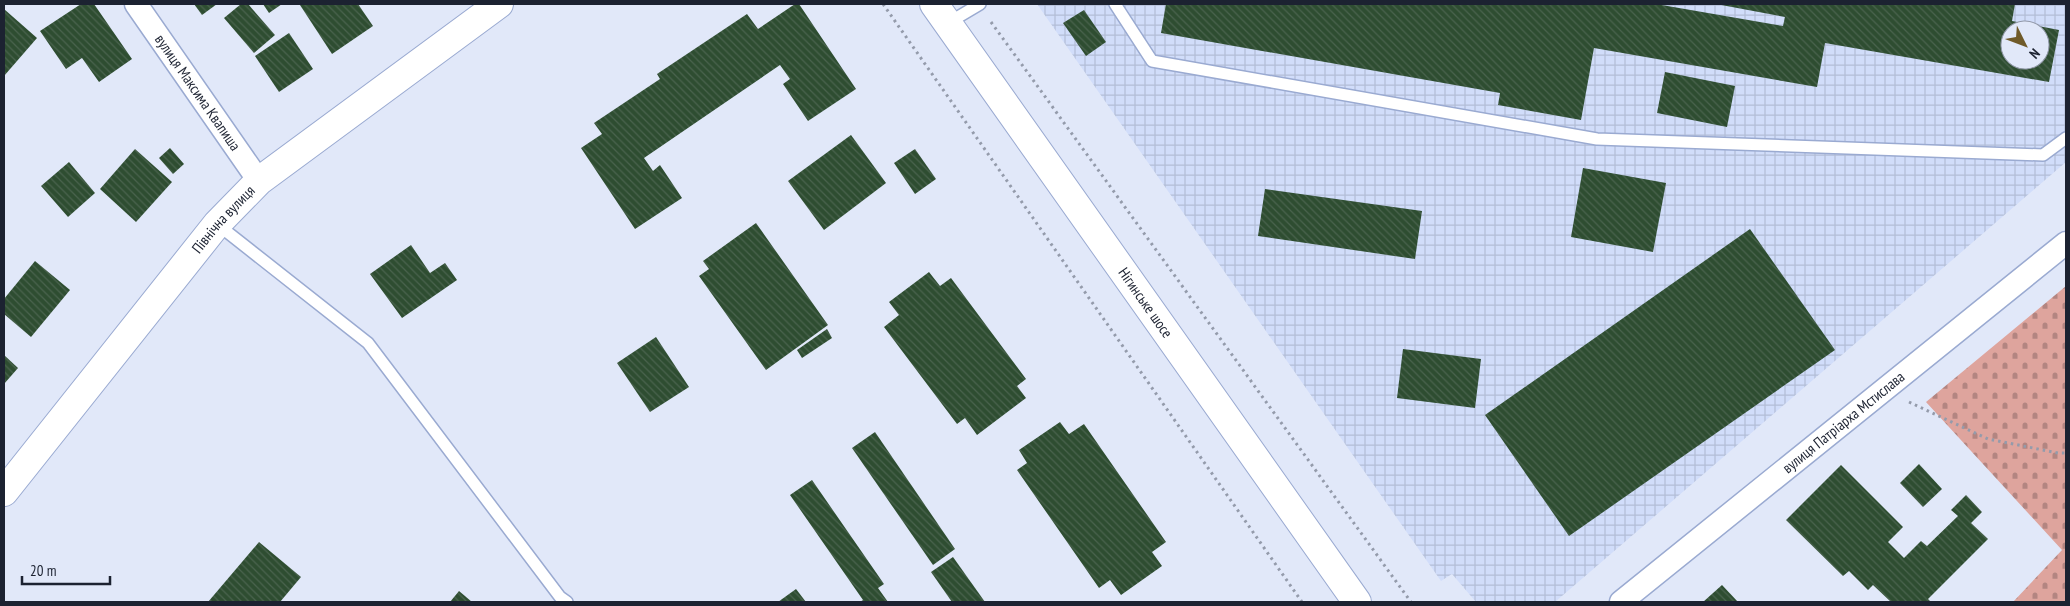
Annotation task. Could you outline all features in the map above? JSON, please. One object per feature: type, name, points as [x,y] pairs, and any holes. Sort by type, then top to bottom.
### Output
[{"type":"main road","name":"Північна вулиця","points":[[4,492],[217,224],[259,181],[499,4]]},
{"type":"main road","name":"Нігинське шосе","points":[[941,13],[1357,602]]},
{"type":"street","name":"вулиця Максима Квапиша","points":[[136,4],[259,181]]},
{"type":"street","name":"вулиця Патріарха Мстислава","points":[[1622,602],[2066,243]]},
{"type":"lane","points":[[941,13],[979,4]]},
{"type":"lane","points":[[1115,4],[1152,61],[1597,139],[2043,155],[2066,138]]},
{"type":"lane","points":[[217,224],[368,343],[560,597],[567,602]]},
{"type":"path","points":[[883,4],[1302,602]]},
{"type":"path","points":[[979,4],[1411,602]]},
{"type":"path","points":[[1907,401],[1988,439],[2066,453]]},
{"type":"shaded area","points":[[1037,4],[2066,4],[2066,162],[1555,602],[1476,602],[1452,574],[1441,581]]},
{"type":"green space","points":[[2066,286],[2066,602],[2013,602],[2062,550],[1926,402]]},
{"type":"building","points":[[81,4],[94,4],[132,59],[99,82],[82,58],[66,69],[40,31]]},
{"type":"building","points":[[194,4],[217,4],[202,15]]},
{"type":"building","points":[[241,4],[248,4],[275,35],[254,53],[224,18]]},
{"type":"building","points":[[263,4],[282,4],[269,13]]},
{"type":"building","points":[[358,4],[373,26],[332,54],[300,5]]},
{"type":"building","points":[[795,4],[799,4],[856,89],[808,121],[783,84],[790,79],[780,65],[644,158],[653,171],[660,165],[682,198],[635,229],[581,148],[602,134],[594,123],[660,79],[657,74],[747,14],[758,29]]},
{"type":"building","points":[[1166,4],[1656,4],[1783,26],[1785,17],[1716,4],[2015,4],[2012,20],[2000,20],[2000,70],[2050,70],[2050,28],[2059,30],[2049,82],[1825,43],[1817,87],[1594,48],[1581,120],[1498,105],[1500,93],[1161,33]]},
{"type":"building","points":[[4,9],[37,38],[4,76]]},
{"type":"building","points":[[1084,10],[1106,42],[1086,56],[1063,23]]},
{"type":"building","points":[[289,33],[313,69],[279,92],[255,56]]},
{"type":"building","points":[[1665,72],[1735,86],[1727,127],[1657,113]]},
{"type":"building","points":[[851,135],[886,183],[824,230],[788,181]]},
{"type":"building","points":[[170,148],[184,164],[173,174],[159,158]]},
{"type":"building","points":[[135,149],[172,182],[136,222],[100,189]]},
{"type":"building","points":[[915,149],[936,179],[915,194],[894,163]]},
{"type":"building","points":[[69,162],[95,193],[68,217],[41,186]]},
{"type":"building","points":[[1583,168],[1666,183],[1653,252],[1571,237]]},
{"type":"building","points":[[1265,189],[1422,211],[1415,259],[1258,236]]},
{"type":"building","points":[[756,223],[828,325],[766,370],[699,276],[709,269],[703,261]]},
{"type":"building","points":[[1750,229],[1835,350],[1569,536],[1485,415]]},
{"type":"building","points":[[411,245],[430,273],[445,263],[457,280],[402,318],[370,274]]},
{"type":"building","points":[[35,261],[70,290],[31,337],[4,314],[4,299]]},
{"type":"building","points":[[929,272],[940,286],[951,278],[1026,379],[1017,386],[1026,398],[977,435],[965,418],[957,424],[884,327],[899,315],[889,302]]},
{"type":"building","points":[[827,329],[832,338],[802,358],[797,350]]},
{"type":"building","points":[[656,337],[689,387],[650,412],[617,363]]},
{"type":"building","points":[[1403,349],[1481,359],[1475,408],[1397,398]]},
{"type":"building","points":[[4,355],[18,368],[4,384]]},
{"type":"building","points":[[1060,422],[1069,434],[1084,424],[1166,542],[1152,552],[1162,566],[1121,595],[1110,580],[1099,588],[1017,470],[1027,463],[1019,450]]},
{"type":"building","points":[[875,432],[955,549],[933,565],[852,448]]},
{"type":"building","points":[[1919,464],[1942,489],[1923,507],[1900,483]]},
{"type":"building","points":[[1841,465],[1903,527],[1888,542],[1904,558],[1921,541],[1927,546],[1958,516],[1951,510],[1966,495],[1982,512],[1971,523],[1988,539],[1928,599],[1931,602],[1891,602],[1873,585],[1868,590],[1849,571],[1843,576],[1786,520]]},
{"type":"building","points":[[812,480],[884,584],[878,588],[888,602],[860,602],[863,600],[790,495]]},
{"type":"building","points":[[259,542],[301,577],[280,602],[208,602]]},
{"type":"building","points":[[953,557],[985,602],[952,602],[931,572]]},
{"type":"building","points":[[1722,585],[1738,602],[1703,602]]},
{"type":"building","points":[[796,589],[806,602],[778,602]]},
{"type":"building","points":[[459,591],[472,602],[450,602]]}]
